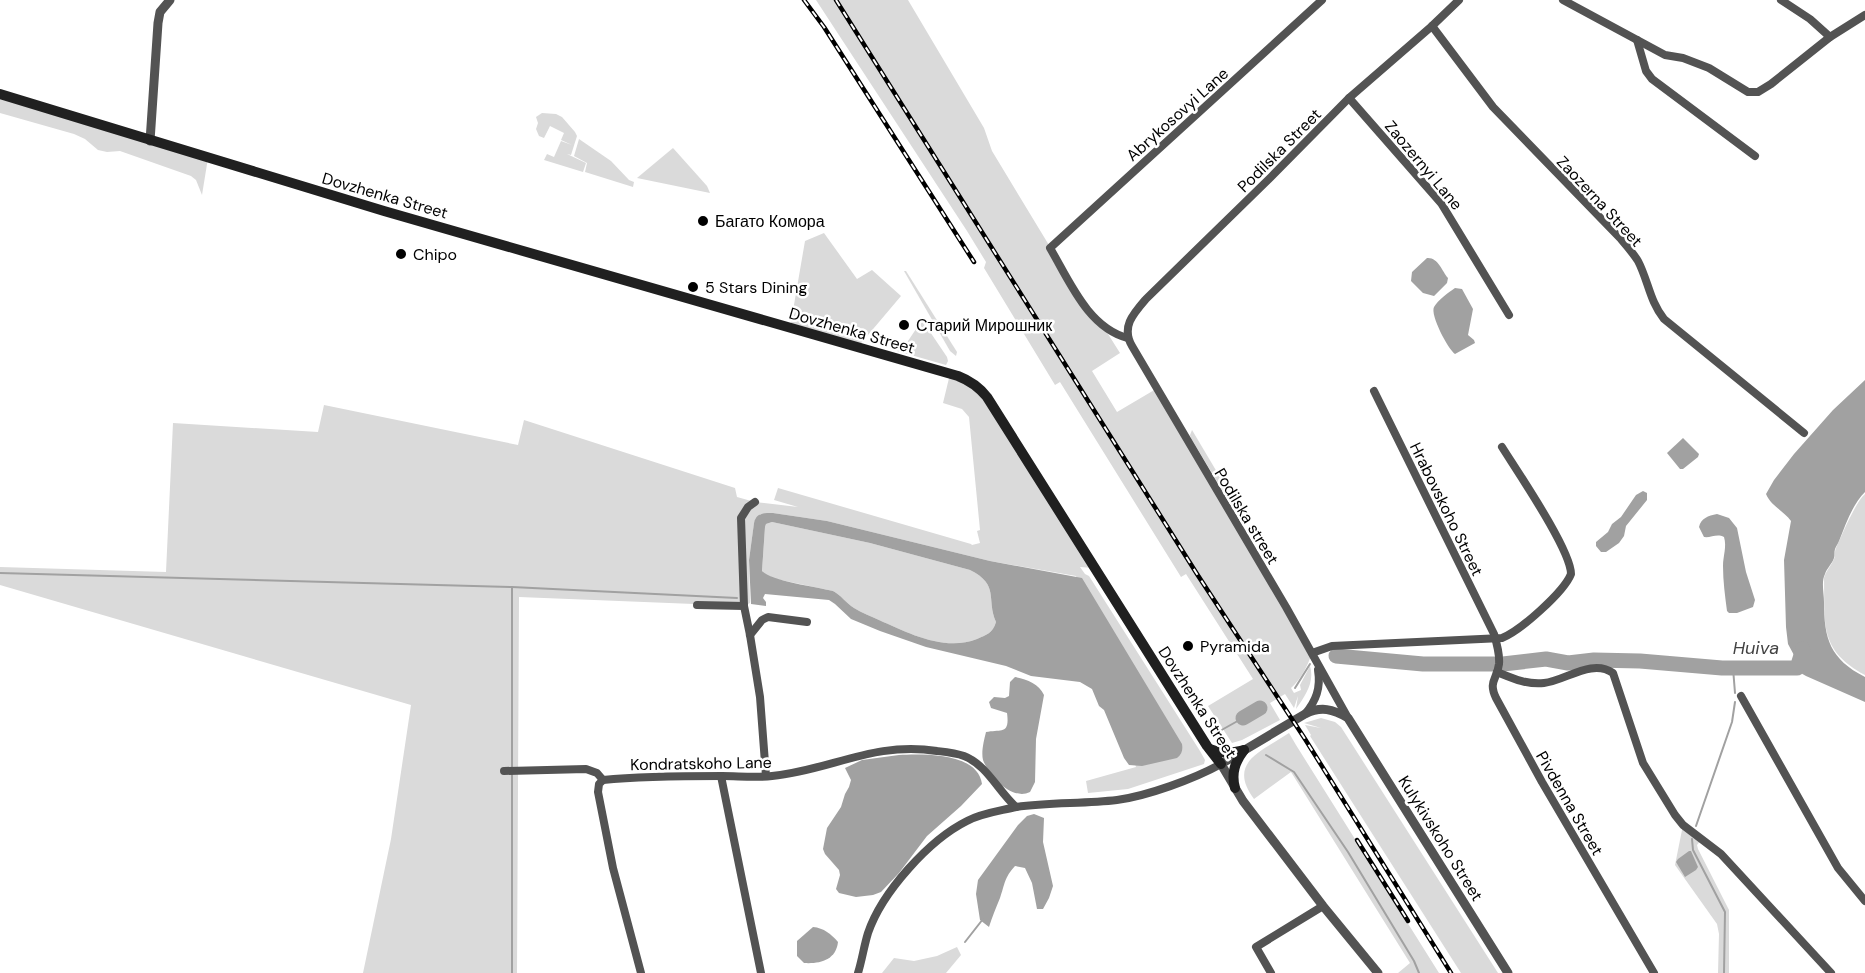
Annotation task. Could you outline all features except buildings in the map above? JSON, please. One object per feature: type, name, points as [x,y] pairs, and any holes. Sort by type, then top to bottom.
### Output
[{"type":"main road","name":"Dovzhenka Street","points":[[0,94],[150,141],[970,381],[987,397],[1221,764]]},
{"type":"main road","points":[[1210,749],[1230,753],[1244,750]]},
{"type":"main road","points":[[1235,788],[1234,770],[1244,750]]},
{"type":"street","points":[[150,141],[158,23],[160,12],[170,0]]},
{"type":"street","name":"Abrykosovyi Lane","points":[[1128,338],[1109,331],[1090,312],[1050,248],[1322,0]]},
{"type":"street","points":[[1349,98],[1459,0]]},
{"type":"street","points":[[1563,0],[1665,55],[1683,58],[1709,68],[1753,93],[1771,84],[1830,37],[1865,15]]},
{"type":"street","points":[[1781,0],[1810,19],[1830,37]]},
{"type":"street","name":"Zaozerna Street","points":[[1432,26],[1493,107],[1620,238],[1638,261],[1656,309],[1664,319],[1804,433]]},
{"type":"street","points":[[1637,40],[1646,71],[1652,79],[1755,156]]},
{"type":"street","name":"Zaozernyi Lane","points":[[1349,98],[1441,202],[1509,315]]},
{"type":"street","name":"Podilska street","points":[[1348,718],[1128,338],[1126,330],[1128,322],[1140,306],[1349,98]]},
{"type":"street","name":"Hrabovskoho Street","points":[[1374,391],[1495,639]]},
{"type":"street","points":[[1305,714],[1315,701],[1319,687],[1314,656],[1332,646],[1505,637],[1524,624],[1564,587],[1571,574],[1570,564],[1562,546],[1502,447]]},
{"type":"street","points":[[755,502],[748,507],[741,518],[744,606],[760,697],[766,776]]},
{"type":"street","points":[[697,605],[744,606]]},
{"type":"street","points":[[750,635],[766,617],[807,622]]},
{"type":"street","name":"Pivdenna Street","points":[[1495,639],[1499,659],[1492,684],[1496,698],[1542,782],[1654,973]]},
{"type":"street","points":[[1497,672],[1520,681],[1535,683],[1553,681],[1594,669],[1606,669],[1613,673],[1643,763],[1675,815],[1683,825],[1721,854],[1831,973]]},
{"type":"street","points":[[1741,696],[1838,868],[1865,901]]},
{"type":"street","points":[[858,973],[868,933],[880,907],[899,880],[915,863],[964,822],[984,814],[1016,807],[1137,797],[1221,764],[1305,714],[1318,709],[1339,712],[1348,718]]},
{"type":"street","name":"Kulykivskoho Street","points":[[1348,718],[1508,973]]},
{"type":"street","name":"Kondratskoho Lane","points":[[603,780],[638,777],[766,776],[880,750],[897,748],[931,750],[963,756],[978,763],[1016,807]]},
{"type":"street","name":"Dovzhenka Street","points":[[1221,764],[1235,788],[1323,906],[1378,973]]},
{"type":"street","points":[[510,771],[589,770],[597,773],[603,780],[598,785],[598,792],[613,868],[641,973]]},
{"type":"street","points":[[721,776],[761,973]]},
{"type":"street","points":[[1271,973],[1256,947],[1323,906]]},
{"type":"shaded area","points":[[816,0],[908,0],[984,128],[992,151],[1081,298],[1120,353],[1092,371],[1117,412],[1156,389],[1312,653],[1304,672],[1291,688],[1294,693],[1301,690],[1300,685],[1310,666],[1310,683],[1296,709],[1298,696],[1294,708],[1285,694],[1270,703],[1280,720],[1232,743],[1208,706],[1253,679],[1186,574],[1181,577],[1060,382],[1055,385],[984,268],[986,262],[967,231]]},
{"type":"shaded area","points":[[0,94],[208,158],[202,195],[196,180],[191,176],[120,151],[98,150],[85,139],[74,134],[0,113]]},
{"type":"shaded area","points":[[542,113],[562,117],[575,132],[577,136],[571,155],[567,154],[586,163],[583,172],[544,160],[547,154],[554,157],[561,141],[572,145],[561,140],[564,133],[550,126],[544,138],[539,136],[536,129],[538,123],[536,117]]},
{"type":"shaded area","points":[[579,139],[611,161],[629,180],[634,182],[633,187],[585,172],[587,163],[574,156]]},
{"type":"shaded area","points":[[673,148],[707,186],[710,193],[637,178]]},
{"type":"shaded area","points":[[824,233],[857,279],[872,270],[901,296],[857,348],[790,328],[805,241]]},
{"type":"shaded area","points":[[1427,258],[1437,262],[1448,278],[1447,283],[1434,296],[1423,293],[1411,281],[1412,272]]},
{"type":"shaded area","points":[[904,271],[957,352],[956,356],[950,351]]},
{"type":"shaded area","points":[[1455,288],[1462,289],[1473,309],[1468,335],[1475,343],[1455,354],[1440,332],[1433,311],[1438,302]]},
{"type":"shaded area","points":[[922,320],[947,357],[946,365],[897,351],[902,343],[906,344]]},
{"type":"shaded area","points":[[950,374],[971,381],[1094,568],[1080,567],[1089,576],[1200,751],[1205,760],[1204,764],[1128,789],[1088,793],[1086,781],[1136,767],[1076,576],[990,561],[827,521],[773,513],[761,514],[754,523],[749,560],[750,603],[744,606],[519,597],[517,973],[363,973],[391,839],[411,705],[0,585],[0,567],[166,572],[173,423],[318,432],[324,405],[518,445],[524,420],[735,488],[737,497],[755,502],[798,507],[774,500],[778,488],[972,545],[980,543],[977,531],[980,530],[969,417],[962,409],[943,403]]},
{"type":"shaded area","points":[[1865,380],[1865,492],[1850,515],[1823,584],[1825,627],[1831,647],[1844,663],[1865,677],[1865,702],[1806,676],[1797,668],[1795,657],[1788,644],[1786,627],[1784,560],[1791,521],[1766,494],[1794,454],[1833,410]]},
{"type":"shaded area","points":[[1192,430],[1233,499],[1227,498],[1191,438]]},
{"type":"shaded area","points":[[1683,438],[1699,454],[1683,469],[1680,469],[1667,453]]},
{"type":"shaded area","points":[[1643,491],[1647,493],[1647,500],[1626,526],[1624,536],[1619,543],[1606,552],[1601,552],[1596,542],[1621,517],[1636,495]]},
{"type":"shaded area","points":[[1865,494],[1865,675],[1850,666],[1832,646],[1825,623],[1824,578],[1849,520]]},
{"type":"shaded area","points":[[773,513],[827,521],[990,561],[1082,578],[1182,744],[1181,753],[1177,758],[1142,766],[1129,765],[1092,689],[1080,682],[1031,676],[1006,666],[926,647],[851,619],[829,600],[765,594],[763,598],[766,606],[751,604],[749,560],[754,523],[758,515]],"holes":[[[772,522],[870,543],[970,570],[979,576],[989,587],[996,622],[993,629],[977,639],[965,642],[952,643],[927,639],[860,611],[833,591],[784,581],[762,571],[765,527],[766,524]]]},
{"type":"shaded area","points":[[1717,514],[1729,518],[1737,528],[1746,572],[1755,600],[1753,607],[1737,613],[1727,611],[1723,572],[1724,537],[1719,535],[1704,537],[1699,527],[1705,518]]},
{"type":"shaded area","points":[[772,522],[870,543],[970,570],[985,581],[989,587],[995,626],[989,633],[977,639],[965,642],[940,642],[914,635],[863,613],[833,591],[766,575],[762,572],[765,527],[766,524]]},
{"type":"shaded area","points":[[1015,677],[1032,683],[1044,695],[1036,739],[1035,782],[1030,792],[1023,794],[1009,790],[996,780],[982,757],[986,732],[1003,730],[1008,720],[1007,713],[991,708],[989,702],[994,697],[1009,696],[1010,682]]},
{"type":"shaded area","points":[[1321,718],[1335,722],[1341,727],[1498,973],[1461,973],[1310,736],[1305,725],[1321,728],[1304,723]]},
{"type":"shaded area","points":[[1289,733],[1439,973],[1398,973],[1410,963],[1291,772],[1254,799],[1244,776],[1246,767],[1259,752]]},
{"type":"shaded area","points":[[899,755],[934,755],[960,760],[971,766],[978,774],[982,784],[927,836],[899,873],[881,892],[856,897],[839,893],[836,889],[839,870],[823,849],[827,828],[841,807],[851,780],[845,768],[862,760]]},
{"type":"shaded area","points":[[1034,814],[1044,818],[1043,842],[1053,886],[1049,898],[1043,909],[1037,909],[1032,883],[1025,868],[1015,866],[1007,878],[989,927],[980,920],[976,894],[978,880],[1018,825],[1027,816]]},
{"type":"shaded area","points":[[1683,825],[1702,839],[1697,845],[1698,849],[1729,910],[1729,973],[1718,973],[1717,924],[1675,865]]},
{"type":"shaded area","points":[[1689,851],[1698,867],[1685,877],[1676,862]]},
{"type":"shaded area","points":[[813,927],[833,936],[838,942],[837,948],[826,960],[804,963],[797,956],[797,941]]},
{"type":"shaded area","points":[[957,947],[961,955],[946,973],[882,973],[894,958],[914,961],[937,956]]},
{"type":"waterway","points":[[0,573],[512,587],[737,598]]},
{"type":"waterway","points":[[512,587],[512,973]]},
{"type":"waterway","name":"Huiva","points":[[1503,664],[1546,659],[1568,663],[1594,660],[1640,661],[1722,668],[1797,668],[1803,649]]},
{"type":"waterway","name":"Huiva","points":[[1336,656],[1423,664],[1494,664]]},
{"type":"waterway","points":[[1295,688],[1310,664]]},
{"type":"waterway","points":[[1733,668],[1735,693]]},
{"type":"waterway","points":[[1696,826],[1732,722],[1735,702]]},
{"type":"waterway","name":"Huiva","points":[[1243,718],[1260,708]]},
{"type":"waterway","points":[[1218,732],[1243,718]]},
{"type":"waterway","name":"Huiva","points":[[1266,755],[1294,772],[1348,852],[1419,973]]},
{"type":"waterway","points":[[1692,839],[1693,850],[1725,912],[1724,973]]},
{"type":"waterway","points":[[965,942],[983,919]]},
{"type":"railway","points":[[804,0],[824,27],[974,262]]},
{"type":"railway","points":[[836,0],[1451,973]]},
{"type":"railway","points":[[1357,840],[1408,921]]},
{"type":"place","name":"Багато Комора","points":[[703,221]]},
{"type":"place","name":"Chipo","points":[[401,254]]},
{"type":"place","name":"5 Stars Dining","points":[[693,287]]},
{"type":"place","name":"Старий Мирошник","points":[[904,325]]},
{"type":"place","name":"Pyramida","points":[[1188,646]]}]
